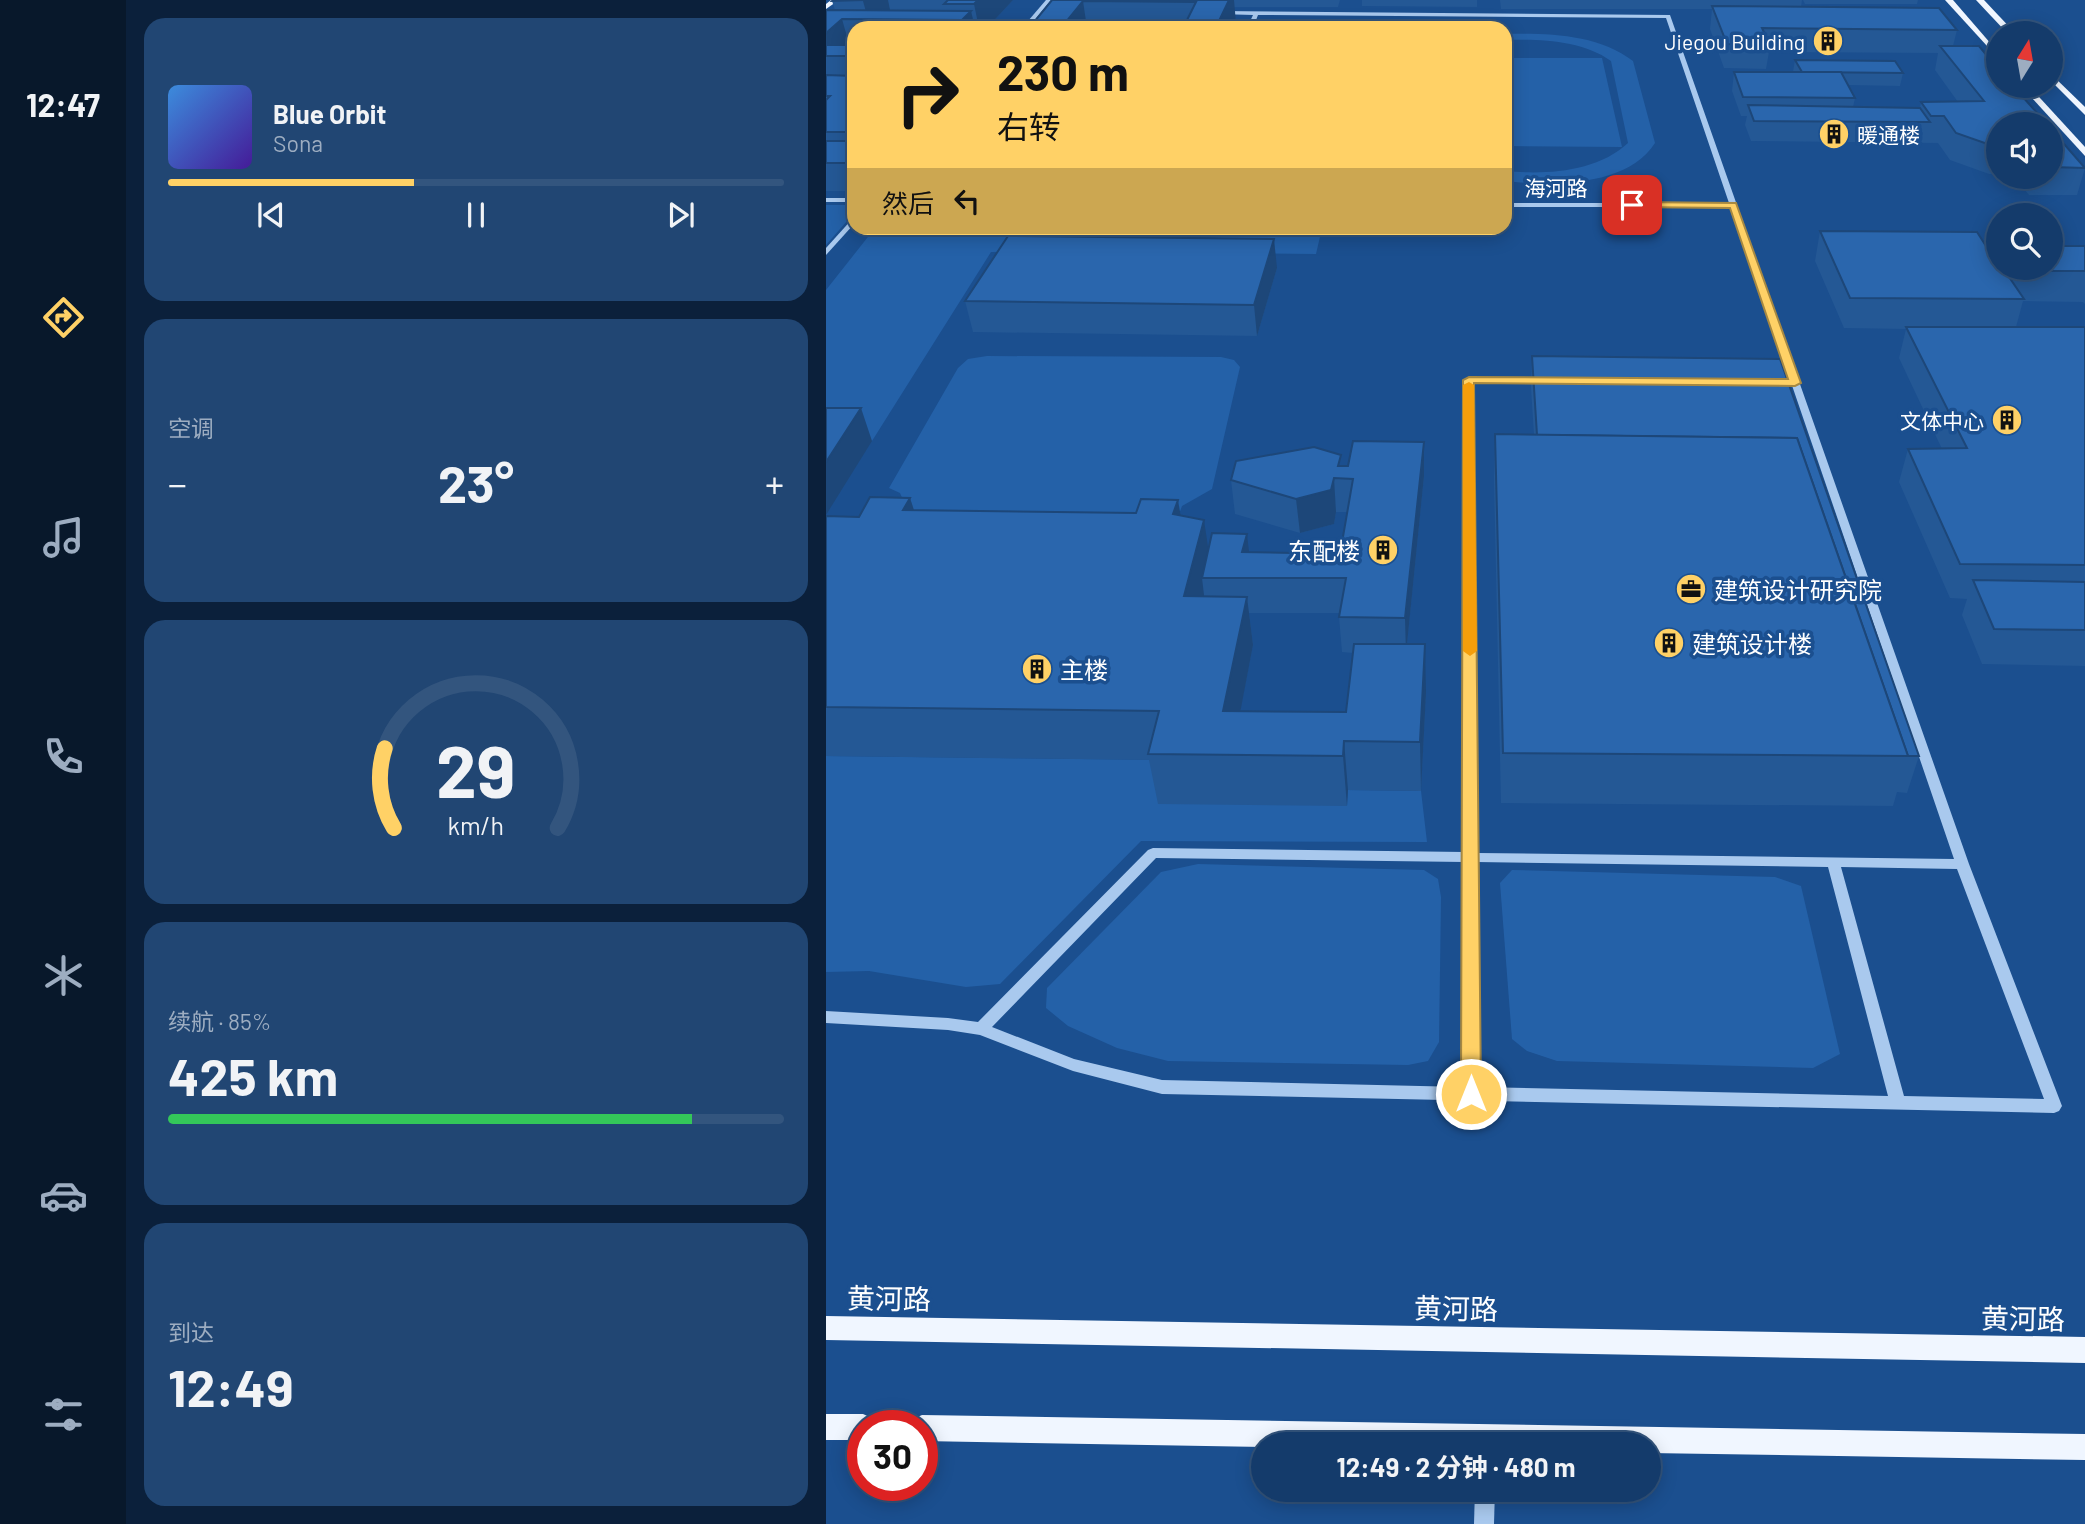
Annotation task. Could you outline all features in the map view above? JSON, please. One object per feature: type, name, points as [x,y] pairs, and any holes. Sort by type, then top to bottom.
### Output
[{"type":"main road","points":[[826,7],[835,0]]},
{"type":"main road","points":[[1950,0],[1986,42]]},
{"type":"main road","points":[[1980,0],[2000,21]]},
{"type":"main road","points":[[2063,89],[2085,112]]},
{"type":"main road","points":[[2036,98],[2085,153]]},
{"type":"main road","name":"黄河路","points":[[826,1328],[2085,1350]]},
{"type":"main road","points":[[826,1427],[847,1427]]},
{"type":"main road","points":[[938,1428],[1251,1435]]},
{"type":"main road","points":[[1661,1442],[2085,1447]]},
{"type":"street","points":[[1032,21],[1049,0]]},
{"type":"street","points":[[1040,12],[1053,12]]},
{"type":"street","points":[[827,1021],[948,1024],[981,1029],[1073,1065],[1162,1087],[2054,1106],[1962,864],[1668,16],[1215,13]]},
{"type":"street","points":[[1253,21],[1256,13]]},
{"type":"street","points":[[826,200],[847,200]]},
{"type":"street","name":"海河路","points":[[1512,205],[1733,205]]},
{"type":"street","points":[[826,253],[847,228]]},
{"type":"street","points":[[1471,1094],[1469,380],[1564,381]]},
{"type":"street","points":[[1781,383],[1795,383]]},
{"type":"street","points":[[981,1029],[1153,853],[1962,864]]},
{"type":"street","points":[[1833,861],[1898,1103]]},
{"type":"street","points":[[1484,1524],[1485,1502]]},
{"type":"shaded area","points":[[1512,34],[1555,35],[1588,40],[1619,52],[1633,61],[1655,143],[1642,157],[1608,176],[1587,180],[1566,183],[1512,181],[1512,171],[1554,172],[1586,166],[1615,153],[1628,143],[1611,61],[1574,45],[1512,40]]},
{"type":"shaded area","points":[[1512,58],[1602,58],[1622,147],[1512,146]]},
{"type":"shaded area","points":[[826,205],[847,205],[847,221],[826,245]]},
{"type":"shaded area","points":[[869,235],[1142,235],[1090,238],[1083,250],[991,252],[872,441],[826,441],[826,290]]},
{"type":"shaded area","points":[[1320,235],[1316,254],[1220,253],[1222,238],[1177,236]]},
{"type":"shaded area","points":[[987,356],[1221,357],[1234,360],[1240,367],[1212,489],[1182,506],[1175,525],[893,522],[904,502],[900,493],[889,488],[958,368],[968,359]]},
{"type":"shaded area","points":[[826,756],[1169,760],[1346,806],[1348,790],[1421,791],[1427,842],[1141,841],[1000,984],[966,987],[869,971],[826,972]]},
{"type":"shaded area","points":[[1198,864],[1424,870],[1438,879],[1441,897],[1439,1042],[1428,1061],[1408,1065],[1168,1061],[1117,1048],[1068,1026],[1046,1008],[1047,988],[1161,872]]},
{"type":"shaded area","points":[[1512,870],[1775,877],[1801,886],[1840,1054],[1813,1068],[1557,1061],[1527,1051],[1512,1039],[1500,883]]},
{"type":"building","points":[[948,0],[978,0],[974,4],[944,4]]},
{"type":"building","points":[[1052,0],[1229,0],[1219,21],[1187,20],[1196,2],[1083,1],[1067,21],[1035,21]]},
{"type":"building","points":[[1712,6],[1939,8],[1957,30],[1762,28],[1770,45],[1727,44]]},
{"type":"building","points":[[826,10],[971,11],[962,20],[842,19],[826,33]]},
{"type":"building","points":[[826,45],[847,45],[847,56],[826,56]]},
{"type":"building","points":[[1940,46],[1979,46],[1986,54],[1986,98],[2024,98],[2036,112],[1986,112],[1986,144],[1956,133],[1944,116],[1931,116],[1921,102],[1984,101]]},
{"type":"building","points":[[1795,60],[1895,61],[1903,73],[1802,72]]},
{"type":"building","points":[[1734,72],[1841,72],[1855,98],[1743,97]]},
{"type":"building","points":[[826,75],[847,76],[847,132],[826,132],[826,100],[830,96],[826,96]]},
{"type":"building","points":[[1748,105],[1920,108],[1930,122],[1754,121]]},
{"type":"building","points":[[826,141],[847,141],[847,163],[826,163]]},
{"type":"building","points":[[2063,143],[2085,168],[2063,167]]},
{"type":"building","points":[[1820,231],[1977,232],[1986,246],[1986,280],[2011,280],[2024,299],[1850,298]]},
{"type":"building","points":[[1008,236],[1274,239],[1254,305],[965,301]]},
{"type":"building","points":[[2063,246],[2085,246],[2085,271],[2063,271]]},
{"type":"building","name":"文体中心","points":[[1906,327],[2085,327],[2085,565],[1960,564],[1908,449],[1967,448]]},
{"type":"building","points":[[1532,356],[1780,359],[1919,756],[1908,756],[1797,438],[1537,435]]},
{"type":"building","points":[[826,408],[861,408],[826,462]]},
{"type":"building","name":"建筑设计研究院","points":[[1495,434],[1797,438],[1908,756],[1503,753]]},
{"type":"building","points":[[1353,441],[1424,442],[1405,618],[1339,617],[1346,578],[1202,578],[1212,533],[1247,534],[1242,552],[1340,554],[1353,479],[1334,478],[1331,490],[1296,499],[1231,480],[1236,461],[1314,447],[1341,455],[1338,466],[1348,466]]},
{"type":"building","name":"主楼","points":[[870,497],[910,498],[903,510],[1136,513],[1141,499],[1178,500],[1173,514],[1204,520],[1184,596],[1247,597],[1223,711],[1346,712],[1354,644],[1425,644],[1420,742],[1344,741],[1343,756],[1148,754],[1159,711],[826,707],[826,516],[859,517]]},
{"type":"building","points":[[1973,580],[2085,582],[2085,630],[1994,629]]},
{"type":"slow traffic","points":[[1469,385],[1470,651]]},
{"type":"place","name":"Jiegou Building","points":[[1828,41]]},
{"type":"place","name":"暖通楼","points":[[1834,134]]},
{"type":"place","name":"文体中心","points":[[2007,420]]},
{"type":"place","name":"东配楼","points":[[1383,550]]},
{"type":"place","name":"建筑设计研究院","points":[[1691,589]]},
{"type":"place","name":"建筑设计楼","points":[[1669,643]]},
{"type":"place","name":"主楼","points":[[1037,669]]},
{"type":"route","points":[[1471,1094],[1469,380],[1795,383],[1733,205],[1632,205]]}]
